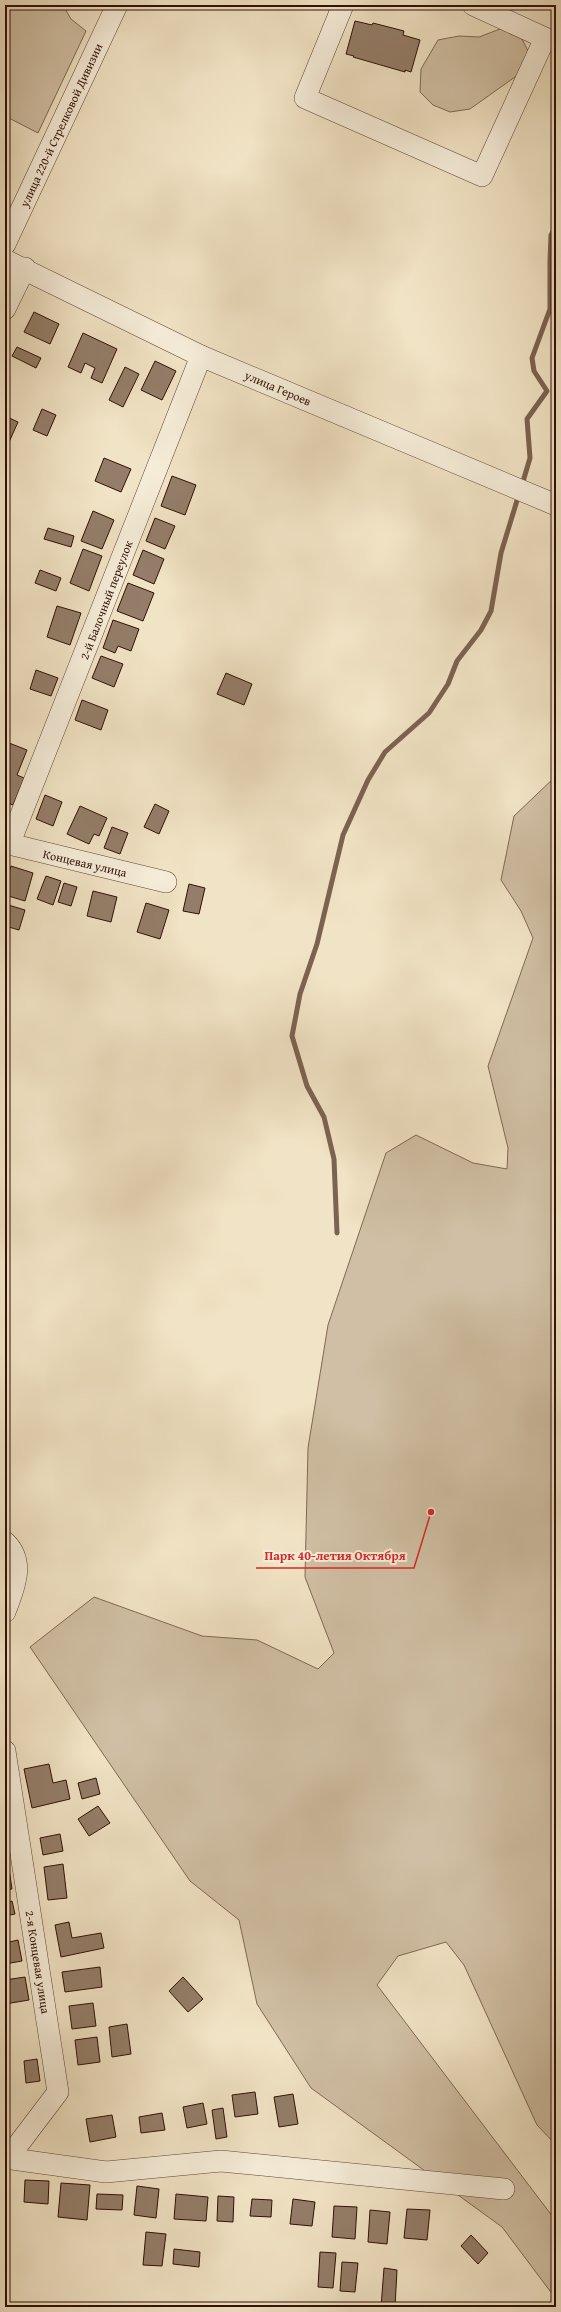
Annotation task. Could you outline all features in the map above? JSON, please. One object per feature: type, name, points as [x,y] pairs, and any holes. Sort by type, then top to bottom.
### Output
[{"type":"street","name":"улица 220-й Стрелковой Дивизии","points":[[5,244],[117,5]]},
{"type":"street","points":[[343,5],[305,98],[482,176],[545,38],[473,5]]},
{"type":"street","name":"улица Героев","points":[[5,260],[25,268],[201,356],[556,505]]},
{"type":"street","points":[[5,309],[25,268]]},
{"type":"street","name":"2-й Балочный переулок","points":[[7,844],[201,356]]},
{"type":"street","name":"Концевая улица","points":[[7,844],[166,882]]},
{"type":"street","points":[[5,1542],[12,1548],[17,1562],[16,1583],[5,1612]]},
{"type":"street","name":"2-я Концевая улица","points":[[5,1751],[58,2092],[6,2158]]},
{"type":"street","points":[[6,2158],[106,2172],[221,2161],[504,2189]]},
{"type":"shaded area","points":[[5,5],[63,5],[71,19],[86,31],[38,133],[5,116]]},
{"type":"shaded area","points":[[500,29],[521,37],[530,55],[522,72],[470,109],[450,112],[433,105],[420,92],[421,69],[438,40],[459,36],[479,37]]},
{"type":"shaded area","points":[[556,776],[556,2145],[537,2125],[464,1965],[446,1942],[398,1956],[377,1985],[556,2221],[556,2299],[502,2227],[311,2088],[257,2004],[239,1920],[190,1881],[30,1647],[94,1597],[202,1636],[257,1640],[318,1669],[334,1653],[305,1577],[308,1448],[328,1325],[386,1153],[416,1135],[473,1163],[507,1169],[508,1148],[488,1066],[533,938],[521,911],[501,880],[514,816]]},
{"type":"building","points":[[355,21],[372,25],[373,23],[404,31],[403,35],[420,40],[411,72],[405,70],[405,72],[346,54]]},
{"type":"building","points":[[34,312],[59,324],[50,344],[24,332]]},
{"type":"building","points":[[83,333],[117,349],[102,383],[91,378],[95,368],[85,363],[81,373],[68,367]]},
{"type":"building","points":[[17,347],[41,358],[36,368],[12,356]]},
{"type":"building","points":[[155,361],[176,371],[162,400],[141,390]]},
{"type":"building","points":[[125,367],[139,374],[123,407],[109,400]]},
{"type":"building","points":[[42,409],[56,415],[47,436],[33,430]]},
{"type":"building","points":[[5,416],[18,422],[5,451]]},
{"type":"building","points":[[104,458],[131,469],[121,492],[95,481]]},
{"type":"building","points":[[172,476],[196,485],[185,515],[161,506]]},
{"type":"building","points":[[93,511],[114,520],[102,549],[81,541]]},
{"type":"building","points":[[155,518],[175,526],[165,549],[146,541]]},
{"type":"building","points":[[48,528],[74,536],[71,547],[44,539]]},
{"type":"building","points":[[83,549],[102,556],[89,591],[70,583]]},
{"type":"building","points":[[143,550],[164,559],[154,584],[133,575]]},
{"type":"building","points":[[40,570],[61,578],[56,591],[35,583]]},
{"type":"building","points":[[128,583],[154,593],[143,621],[117,611]]},
{"type":"building","points":[[57,606],[81,613],[70,645],[47,637]]},
{"type":"building","points":[[113,620],[139,629],[131,651],[118,646],[115,653],[103,648]]},
{"type":"building","points":[[101,656],[123,664],[114,687],[92,678]]},
{"type":"building","points":[[36,670],[58,678],[51,696],[30,689]]},
{"type":"building","points":[[226,673],[252,684],[244,705],[217,694]]},
{"type":"building","points":[[82,700],[108,710],[101,730],[75,720]]},
{"type":"building","points":[[9,743],[27,750],[17,775],[24,778],[13,805],[5,802],[5,754]]},
{"type":"building","points":[[45,795],[62,802],[53,826],[36,819]]},
{"type":"building","points":[[155,804],[169,811],[159,834],[144,827]]},
{"type":"building","points":[[80,806],[107,818],[99,836],[94,834],[89,844],[67,834]]},
{"type":"building","points":[[112,827],[128,833],[120,854],[104,848]]},
{"type":"building","points":[[11,866],[33,873],[25,901],[5,895],[5,886]]},
{"type":"building","points":[[46,876],[61,881],[53,905],[37,899]]},
{"type":"building","points":[[64,883],[77,887],[71,906],[58,902]]},
{"type":"building","points":[[189,884],[205,888],[199,914],[183,911]]},
{"type":"building","points":[[93,891],[117,897],[111,922],[87,916]]},
{"type":"building","points":[[146,903],[169,910],[160,939],[137,932]]},
{"type":"building","points":[[5,904],[25,910],[19,930],[5,926]]},
{"type":"building","points":[[49,1764],[53,1783],[66,1780],[70,1799],[32,1808],[24,1769]]},
{"type":"building","points":[[96,1778],[100,1794],[82,1799],[78,1783]]},
{"type":"building","points":[[98,1806],[110,1823],[89,1836],[78,1819]]},
{"type":"building","points":[[60,1834],[63,1851],[43,1855],[40,1838]]},
{"type":"building","points":[[63,1864],[67,1898],[48,1900],[44,1867]]},
{"type":"building","points":[[5,1869],[9,1869],[12,1889],[5,1890]]},
{"type":"building","points":[[12,1901],[15,1914],[5,1916],[5,1903]]},
{"type":"building","points":[[69,1922],[72,1938],[101,1933],[104,1948],[61,1957],[55,1925]]},
{"type":"building","points":[[18,1940],[22,1961],[5,1964],[5,1943]]},
{"type":"building","points":[[100,1967],[102,1987],[65,1992],[62,1972]]},
{"type":"building","points":[[25,1977],[29,2000],[5,2004],[5,1980]]},
{"type":"building","points":[[183,1977],[203,1999],[188,2012],[169,1991]]},
{"type":"building","points":[[93,2003],[96,2026],[72,2029],[69,2006]]},
{"type":"building","points":[[127,2024],[131,2054],[112,2057],[109,2027]]},
{"type":"building","points":[[97,2037],[100,2062],[78,2065],[75,2040]]},
{"type":"building","points":[[37,2059],[40,2081],[26,2083],[24,2061]]},
{"type":"building","points":[[255,2092],[258,2114],[235,2117],[232,2095]]},
{"type":"building","points":[[293,2094],[298,2124],[279,2127],[274,2097]]},
{"type":"building","points":[[203,2103],[207,2124],[187,2128],[183,2107]]},
{"type":"building","points":[[223,2108],[227,2137],[216,2139],[212,2110]]},
{"type":"building","points":[[162,2113],[165,2130],[141,2133],[139,2117]]},
{"type":"building","points":[[112,2115],[116,2137],[90,2142],[86,2119]]},
{"type":"building","points":[[25,2180],[49,2181],[48,2204],[24,2202]]},
{"type":"building","points":[[61,2183],[90,2185],[87,2220],[58,2217]]},
{"type":"building","points":[[137,2186],[159,2189],[156,2218],[134,2215]]},
{"type":"building","points":[[97,2194],[123,2195],[122,2210],[96,2209]]},
{"type":"building","points":[[176,2194],[208,2197],[206,2221],[174,2219]]},
{"type":"building","points":[[218,2196],[234,2197],[233,2222],[217,2221]]},
{"type":"building","points":[[252,2199],[272,2200],[271,2217],[250,2216]]},
{"type":"building","points":[[293,2199],[315,2202],[312,2226],[290,2224]]},
{"type":"building","points":[[334,2206],[357,2207],[355,2239],[332,2237]]},
{"type":"building","points":[[407,2209],[430,2210],[427,2240],[404,2238]]},
{"type":"building","points":[[370,2210],[390,2212],[387,2244],[368,2242]]},
{"type":"building","points":[[146,2232],[166,2234],[162,2266],[143,2265]]},
{"type":"building","points":[[471,2235],[488,2253],[478,2264],[461,2246]]},
{"type":"building","points":[[174,2249],[200,2252],[199,2267],[173,2264]]},
{"type":"building","points":[[320,2252],[336,2253],[333,2288],[318,2287]]},
{"type":"building","points":[[342,2262],[358,2263],[355,2292],[340,2291]]},
{"type":"building","points":[[384,2268],[397,2270],[395,2307],[381,2307]]},
{"type":"waterway","points":[[522,485],[530,458],[527,419],[547,391],[534,371],[532,358],[550,309],[551,235],[556,227]]},
{"type":"waterway","points":[[337,1233],[334,1159],[324,1117],[307,1086],[292,1036],[300,994],[317,944],[343,835],[368,780],[385,752],[429,713],[448,684],[457,661],[481,630],[491,611],[501,553],[519,494]]},
{"type":"place","name":"Парк 40-летия Октября","points":[[431,1512]]}]
